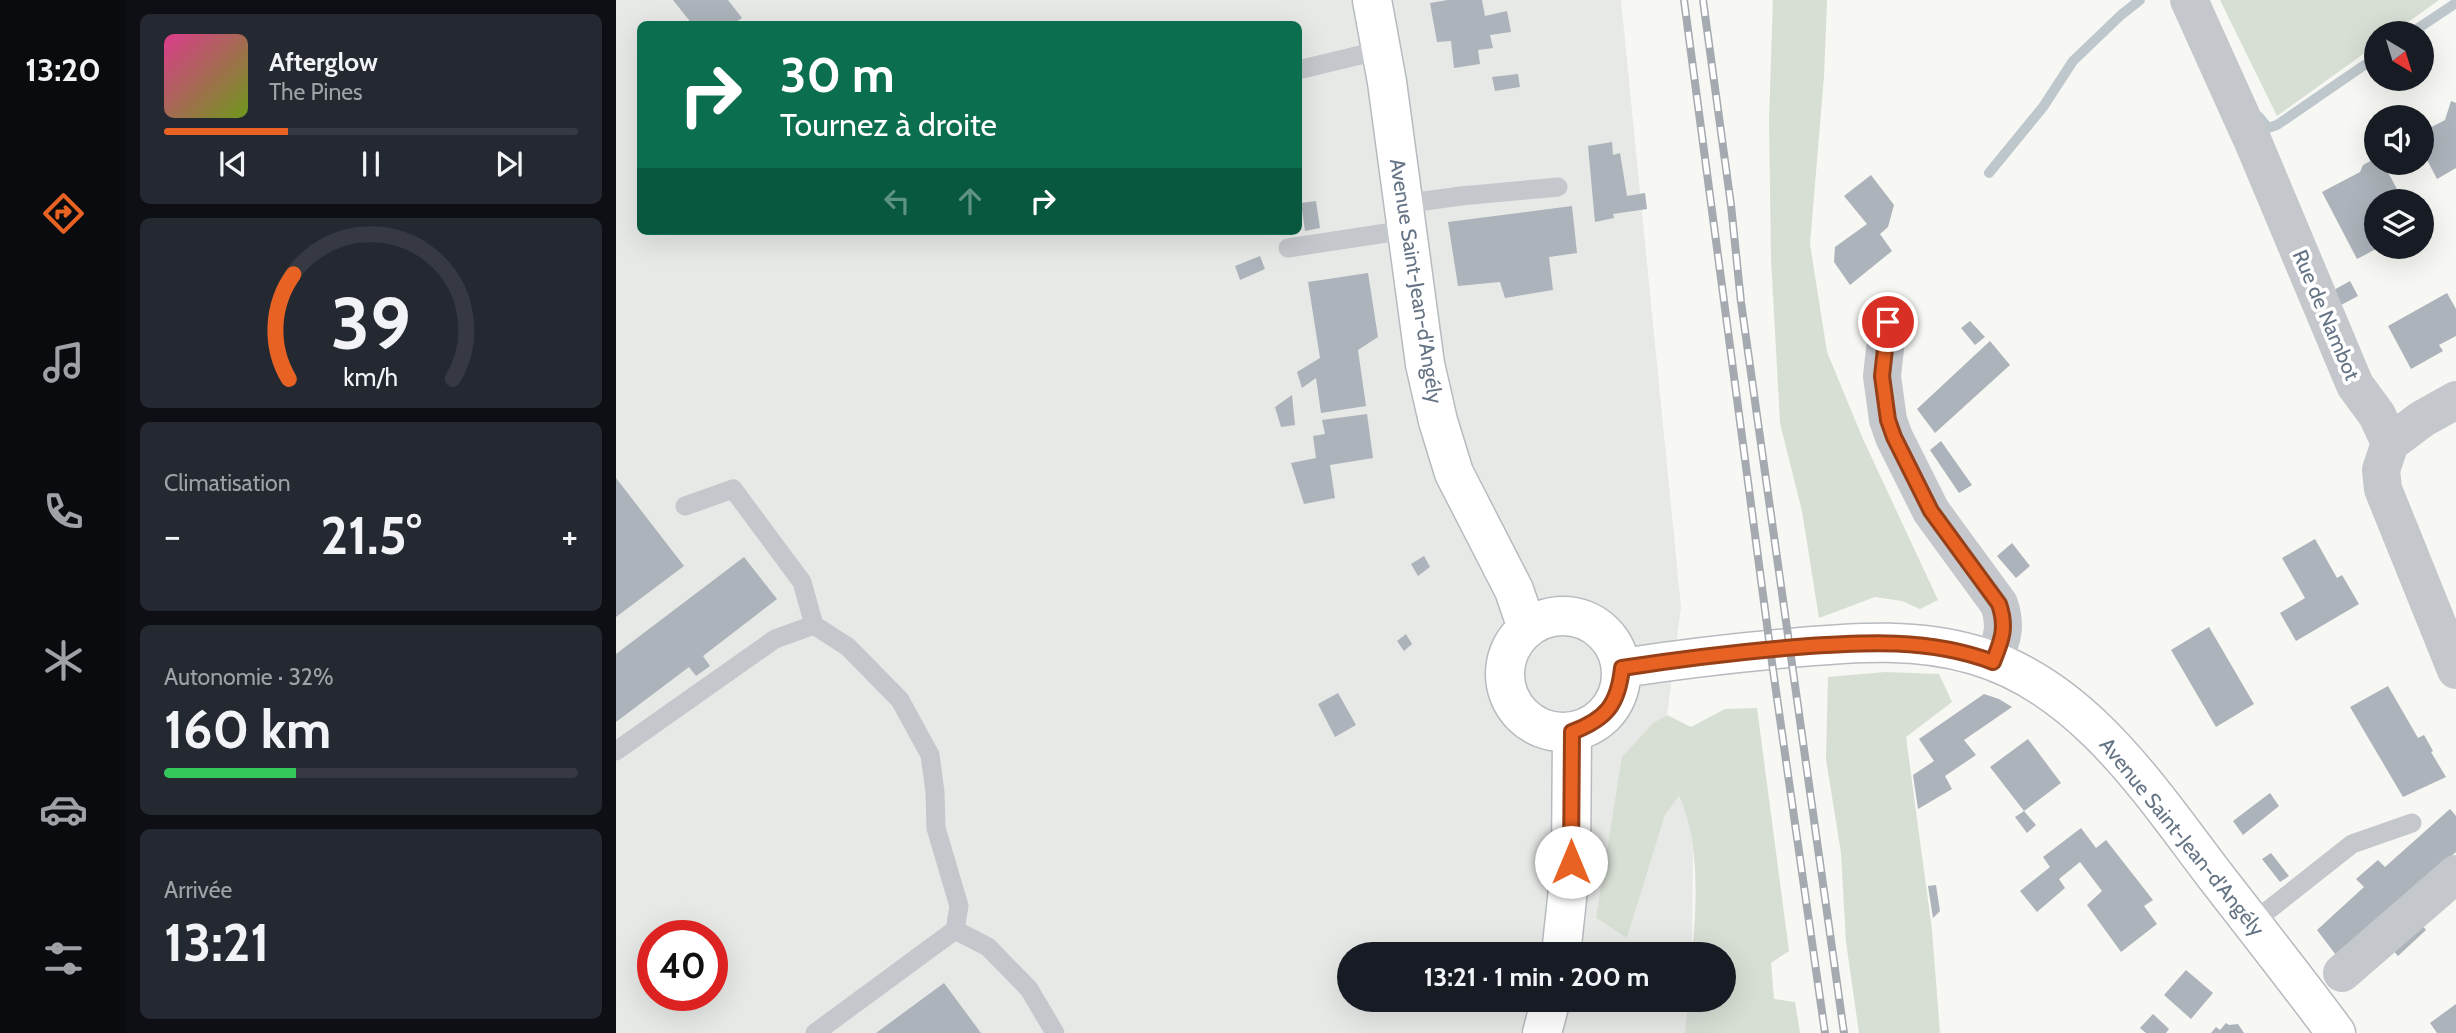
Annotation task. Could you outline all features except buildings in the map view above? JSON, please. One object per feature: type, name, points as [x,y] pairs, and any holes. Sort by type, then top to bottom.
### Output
[{"type":"main road","name":"Avenue Saint-Jean-d'Angély","points":[[1372,0],[1425,363],[1454,473],[1514,590],[1527,628]]},
{"type":"main road","points":[[1574,616],[1597,626],[1614,644],[1622,668],[1620,690],[1609,709],[1592,724],[1572,732],[1550,731],[1530,722],[1515,706],[1506,687],[1506,665],[1513,644],[1527,628],[1549,617],[1574,616]]},
{"type":"main road","name":"Avenue Saint-Jean-d'Angély","points":[[1622,668],[1715,654],[1867,642],[1917,644],[1974,654],[2012,669],[2052,692],[2094,727],[2158,801],[2336,1033]]},
{"type":"main road","points":[[1562,942],[1571,862],[1572,732]]},
{"type":"main road","points":[[1542,1033],[1548,1012]]},
{"type":"street","name":"Rue de Nambot","points":[[2189,0],[2254,144],[2355,385],[2377,415],[2390,443]]},
{"type":"street","points":[[1888,322],[1882,376],[1888,420],[1931,511],[1999,604],[2004,619],[2002,640],[1993,662]]},
{"type":"street","points":[[2456,400],[2422,419],[2390,443],[2381,470],[2383,489],[2456,670]]},
{"type":"street","points":[[2342,973],[2456,874]]},
{"type":"lane","points":[[1302,69],[1381,50]]},
{"type":"lane","points":[[1288,247],[1404,217],[1461,196],[1558,187]]},
{"type":"lane","points":[[685,506],[733,489],[802,582],[814,625],[848,647],[900,700],[930,755],[936,828],[959,906],[955,930],[815,1033]]},
{"type":"lane","points":[[616,751],[775,639],[814,625]]},
{"type":"lane","points":[[2252,923],[2352,844],[2412,823]]},
{"type":"lane","points":[[955,930],[988,947],[1028,989],[1055,1033]]},
{"type":"shaded area","points":[[616,0],[1621,0],[1681,607],[1667,715],[1653,723],[1596,918],[1627,938],[1665,815],[1678,795],[1688,817],[1693,850],[1692,942],[1337,942],[1337,1012],[1687,1012],[1685,1033],[616,1033]]},
{"type":"shaded area","points":[[1773,0],[1827,0],[1824,76],[1810,244],[1827,352],[1863,439],[1938,600],[1920,609],[1902,601],[1875,597],[1819,618],[1802,511],[1780,423],[1771,258],[1769,120]]},
{"type":"shaded area","points":[[2220,0],[2439,0],[2410,21],[2364,21],[2364,54],[2277,116]]},
{"type":"shaded area","points":[[1885,672],[1939,674],[1952,702],[1906,737],[1932,930],[1940,1033],[1859,1033],[1846,942],[1841,853],[1826,759],[1828,677]]},
{"type":"shaded area","points":[[1757,708],[1789,951],[1771,963],[1774,999],[1795,1002],[1800,1033],[1685,1033],[1687,1012],[1736,1012],[1736,942],[1693,942],[1696,894],[1694,853],[1686,814],[1679,796],[1665,815],[1627,938],[1596,918],[1622,757],[1653,723],[1667,715],[1691,727],[1725,709]]},
{"type":"waterway","points":[[1989,173],[2043,107],[2073,61],[2140,0]]},
{"type":"waterway","points":[[2429,21],[2456,3]]},
{"type":"waterway","points":[[2259,117],[2268,128],[2277,125],[2364,65]]},
{"type":"railway","points":[[1684,0],[1773,670],[1825,1033]]},
{"type":"railway","points":[[1703,0],[1731,205],[1741,302],[1844,1033]]},
{"type":"route","points":[[1571,862],[1572,732],[1592,724],[1609,709],[1620,690],[1622,668],[1715,654],[1867,642],[1917,644],[1974,654],[1993,662],[2002,640],[2004,619],[1999,604],[1931,511],[1888,420],[1882,376],[1888,322]]}]
